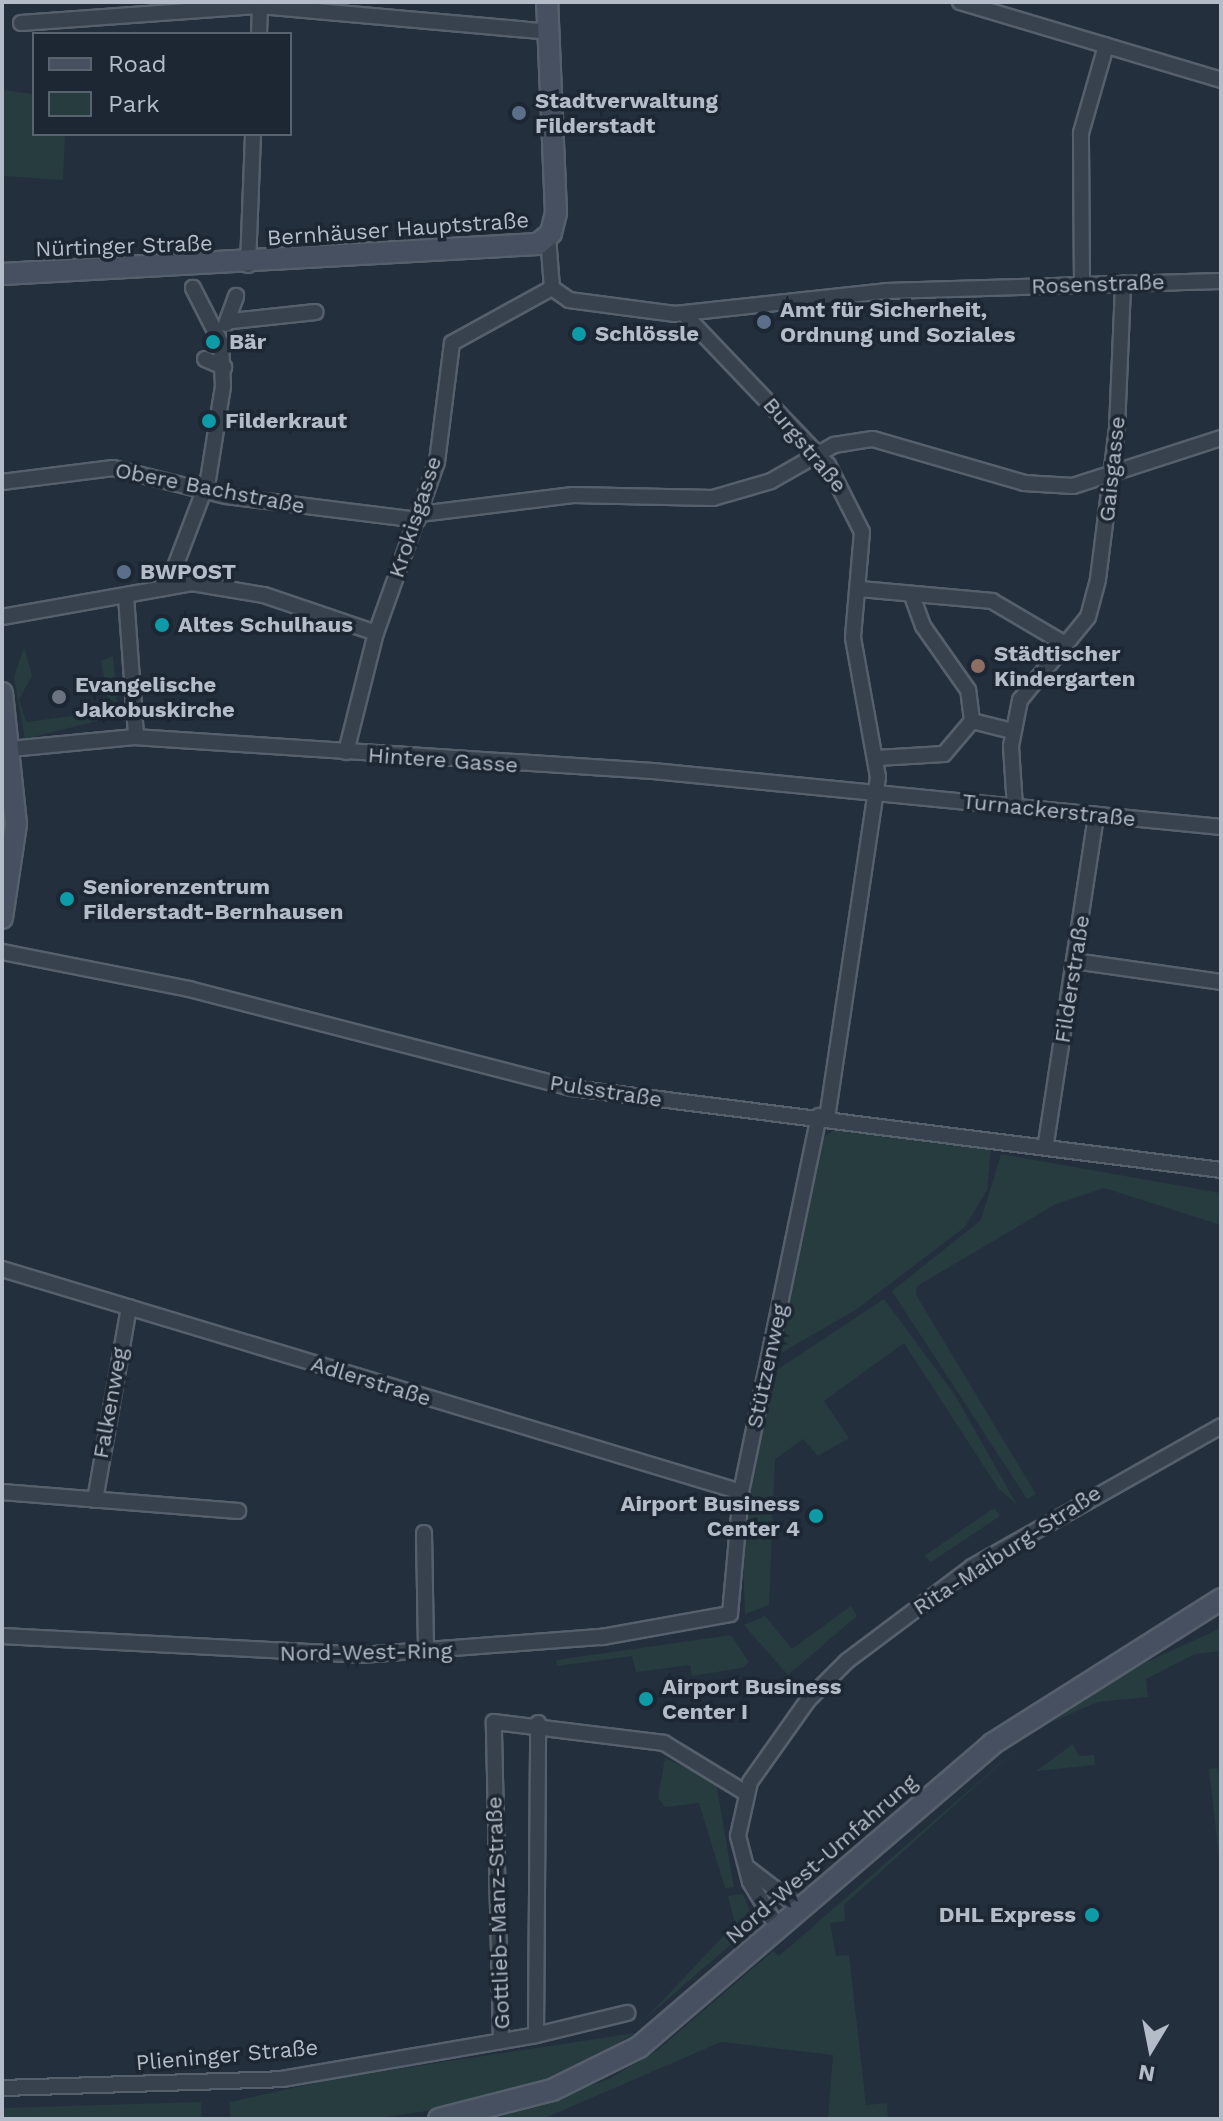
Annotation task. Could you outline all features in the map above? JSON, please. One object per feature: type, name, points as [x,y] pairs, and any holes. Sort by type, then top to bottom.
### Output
[{"type":"main road","points":[[547,2],[551,32],[556,213],[548,237]]},
{"type":"main road","name":"Bernhäuser Hauptstraße","points":[[248,265],[528,247],[548,237]]},
{"type":"main road","name":"Nürtinger Straße","points":[[2,274],[248,265]]},
{"type":"main road","points":[[2,693],[16,824],[2,918]]},
{"type":"main road","name":"Nord-West-Umfahrung","points":[[439,2119],[552,2090],[639,2047],[992,1744],[1221,1599]]},
{"type":"street","points":[[960,2],[1221,80]]},
{"type":"street","points":[[259,32],[260,4]]},
{"type":"street","points":[[21,23],[260,4],[551,32]]},
{"type":"street","points":[[1082,284],[1080,144],[1106,46]]},
{"type":"street","points":[[248,265],[253,136]]},
{"type":"street","points":[[548,237],[552,288]]},
{"type":"street","name":"Rosenstraße","points":[[552,288],[569,300],[684,314],[886,291],[1221,281]]},
{"type":"street","name":"Gaisgasse","points":[[1012,731],[1027,688],[1093,605],[1111,479],[1123,283]]},
{"type":"street","points":[[168,585],[205,489],[224,367],[193,288]]},
{"type":"street","name":"Krokisgasse","points":[[346,752],[376,633],[437,462],[452,343],[552,288]]},
{"type":"street","points":[[232,321],[236,296]]},
{"type":"street","points":[[208,325],[316,312]]},
{"type":"street","name":"Burgstraße","points":[[684,314],[816,452],[857,516],[864,548],[854,650],[877,758],[876,793]]},
{"type":"street","points":[[205,359],[224,367]]},
{"type":"street","name":"Obere Bachstraße","points":[[2,482],[88,469],[134,471],[205,489],[322,510],[419,517],[573,495],[713,498],[771,481],[816,452],[873,439],[1024,483],[1111,479],[1221,438]]},
{"type":"street","points":[[2,617],[126,596],[168,585],[243,591],[376,633]]},
{"type":"street","points":[[860,589],[992,601],[1065,644]]},
{"type":"street","points":[[877,758],[944,754],[972,721],[968,690],[923,626],[912,595]]},
{"type":"street","points":[[126,596],[136,737]]},
{"type":"street","points":[[972,721],[1012,731],[1015,807]]},
{"type":"street","name":"Hintere Gasse","points":[[10,749],[136,737],[876,793]]},
{"type":"street","name":"Turnackerstraße","points":[[876,793],[1221,827]]},
{"type":"street","name":"Stützenweg","points":[[727,1616],[737,1601],[741,1492],[823,1116],[876,793]]},
{"type":"street","name":"Filderstraße","points":[[1046,1143],[1096,815]]},
{"type":"street","name":"Pulsstraße","points":[[2,952],[189,989],[545,1082],[1046,1143],[1221,1170]]},
{"type":"street","points":[[1074,961],[1221,982]]},
{"type":"street","name":"Adlerstraße","points":[[2,1269],[741,1492]]},
{"type":"street","name":"Falkenweg","points":[[95,1500],[129,1307]]},
{"type":"street","name":"Rita-Maiburg-Straße","points":[[778,1928],[748,1868],[738,1836],[746,1793],[808,1700],[881,1634],[1040,1525],[1221,1426]]},
{"type":"street","points":[[2,1492],[238,1511]]},
{"type":"street","points":[[424,1533],[426,1653]]},
{"type":"street","name":"Nord-West-Ring","points":[[2,1636],[259,1653],[426,1653],[648,1632],[727,1616]]},
{"type":"street","name":"Gottlieb-Manz-Straße","points":[[538,1723],[536,2035],[501,2041],[494,1722],[538,1723],[664,1743],[746,1793]]},
{"type":"street","points":[[748,1868],[800,1908]]},
{"type":"street","points":[[536,2035],[627,2013]]},
{"type":"street","name":"Plieninger Straße","points":[[2,2088],[282,2079],[501,2041]]},
{"type":"green space","points":[[2,90],[32,94],[32,136],[65,136],[63,180],[2,176]]},
{"type":"green space","points":[[24,647],[32,676],[19,699],[26,722],[80,715],[101,703],[117,716],[25,739],[14,677]]},
{"type":"green space","points":[[113,656],[117,703],[108,698],[101,661]]},
{"type":"green space","points":[[835,1129],[991,1148],[987,1190],[965,1227],[857,1309],[776,1356],[822,1139]]},
{"type":"green space","points":[[1001,1154],[1221,1193],[1221,1225],[1104,1188],[1056,1204],[917,1286],[916,1295],[1036,1494],[1027,1499],[892,1291],[981,1220]]},
{"type":"green space","points":[[884,1299],[955,1395],[1017,1505],[998,1488],[904,1343],[824,1401],[849,1438],[818,1456],[803,1439],[775,1459],[769,1605],[745,1614],[742,1533],[774,1372]]},
{"type":"green space","points":[[994,1508],[1000,1516],[931,1562],[924,1556]]},
{"type":"green space","points":[[851,1606],[857,1616],[788,1675],[744,1625],[765,1616],[792,1649]]},
{"type":"green space","points":[[1221,1628],[1221,1651],[1195,1654],[1146,1679],[1148,1697],[1097,1702],[1050,1723],[1138,1666]]},
{"type":"green space","points":[[731,1635],[749,1662],[742,1668],[692,1676],[690,1665],[636,1672],[632,1656],[557,1666],[556,1660]]},
{"type":"green space","points":[[1073,1744],[1079,1756],[1094,1755],[1095,1765],[1036,1771]]},
{"type":"green space","points":[[1021,1745],[844,1905],[845,1921],[830,1923],[836,1956],[849,1955],[866,2105],[887,2103],[888,2119],[828,2119],[833,2055],[721,2042],[545,2118],[495,2119],[609,2079],[659,2049],[773,1951],[779,1956]]},
{"type":"green space","points":[[665,1758],[716,1782],[734,1887],[725,1888],[699,1803],[665,1807],[658,1798]]},
{"type":"green space","points":[[1218,1768],[1221,1795],[1221,1873],[1209,1769]]},
{"type":"green space","points":[[743,1894],[751,1914],[737,1939],[645,2019],[735,1924],[728,1896]]},
{"type":"green space","points":[[635,2033],[569,2073],[455,2107],[372,2119],[230,2119],[230,2102],[337,2078]]},
{"type":"green space","points":[[201,2102],[202,2119],[2,2119],[2,2108]]},
{"type":"place","name":"Stadtverwaltung Filderstadt","points":[[519,113]]},
{"type":"place","name":"Amt für Sicherheit, Ordnung und Soziales","points":[[764,322]]},
{"type":"place","name":"Schlössle","points":[[579,334]]},
{"type":"place","name":"Bär","points":[[213,342]]},
{"type":"place","name":"Filderkraut","points":[[209,421]]},
{"type":"place","name":"BWPOST","points":[[124,572]]},
{"type":"place","name":"Altes Schulhaus","points":[[162,625]]},
{"type":"place","name":"Städtischer Kindergarten","points":[[978,666]]},
{"type":"place","name":"Evangelische Jakobuskirche","points":[[59,697]]},
{"type":"place","name":"Seniorenzentrum Filderstadt-Bernhausen","points":[[67,899]]},
{"type":"place","name":"Airport Business Center 4","points":[[816,1516]]},
{"type":"place","name":"Airport Business Center I","points":[[646,1699]]},
{"type":"place","name":"DHL Express","points":[[1092,1915]]}]
